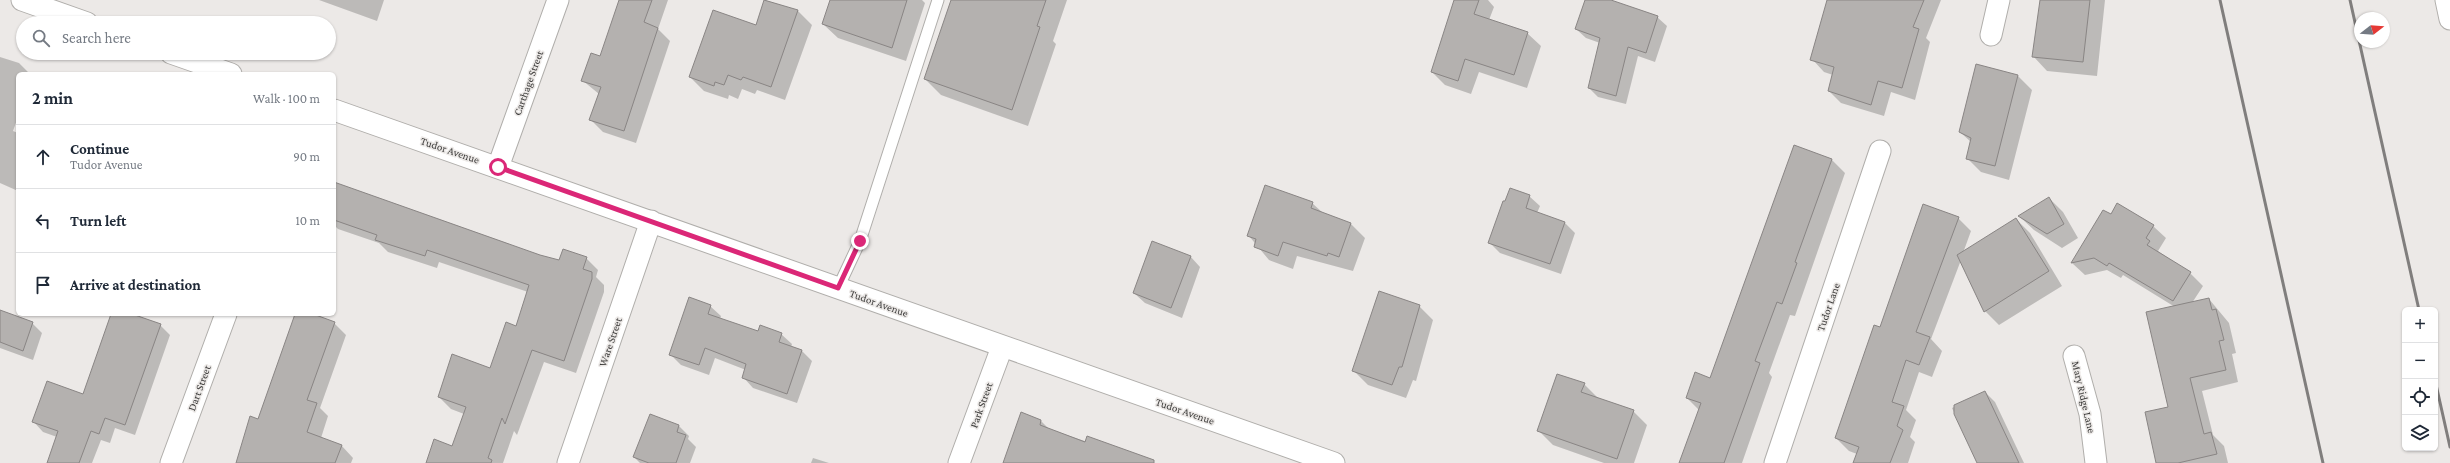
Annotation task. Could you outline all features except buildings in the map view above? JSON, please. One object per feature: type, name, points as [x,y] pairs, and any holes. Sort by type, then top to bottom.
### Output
[{"type":"street","points":[[22,0],[67,16]]},
{"type":"street","name":"Carthage Street","points":[[498,167],[558,0]]},
{"type":"street","points":[[1991,35],[1999,0]]},
{"type":"street","points":[[2446,0],[2450,19]]},
{"type":"street","points":[[191,60],[225,72]]},
{"type":"street","name":"Tudor Avenue","points":[[336,111],[1334,463]]},
{"type":"street","name":"Tudor Lane","points":[[1775,463],[1880,151]]},
{"type":"street","name":"Ware Street","points":[[568,463],[651,221]]},
{"type":"street","name":"Dart Street","points":[[171,463],[225,316]]},
{"type":"street","name":"Park Street","points":[[959,463],[1002,347]]},
{"type":"street","name":"Mary Ridge Lane","points":[[2074,356],[2090,414],[2096,463]]},
{"type":"lane","points":[[838,288],[860,241],[938,0]]},
{"type":"railway","points":[[2220,0],[2323,463]]},
{"type":"railway","points":[[2350,0],[2418,307]]},
{"type":"railway","points":[[2438,393],[2450,447]]},
{"type":"route","points":[[498,167],[838,288],[860,241]]}]
